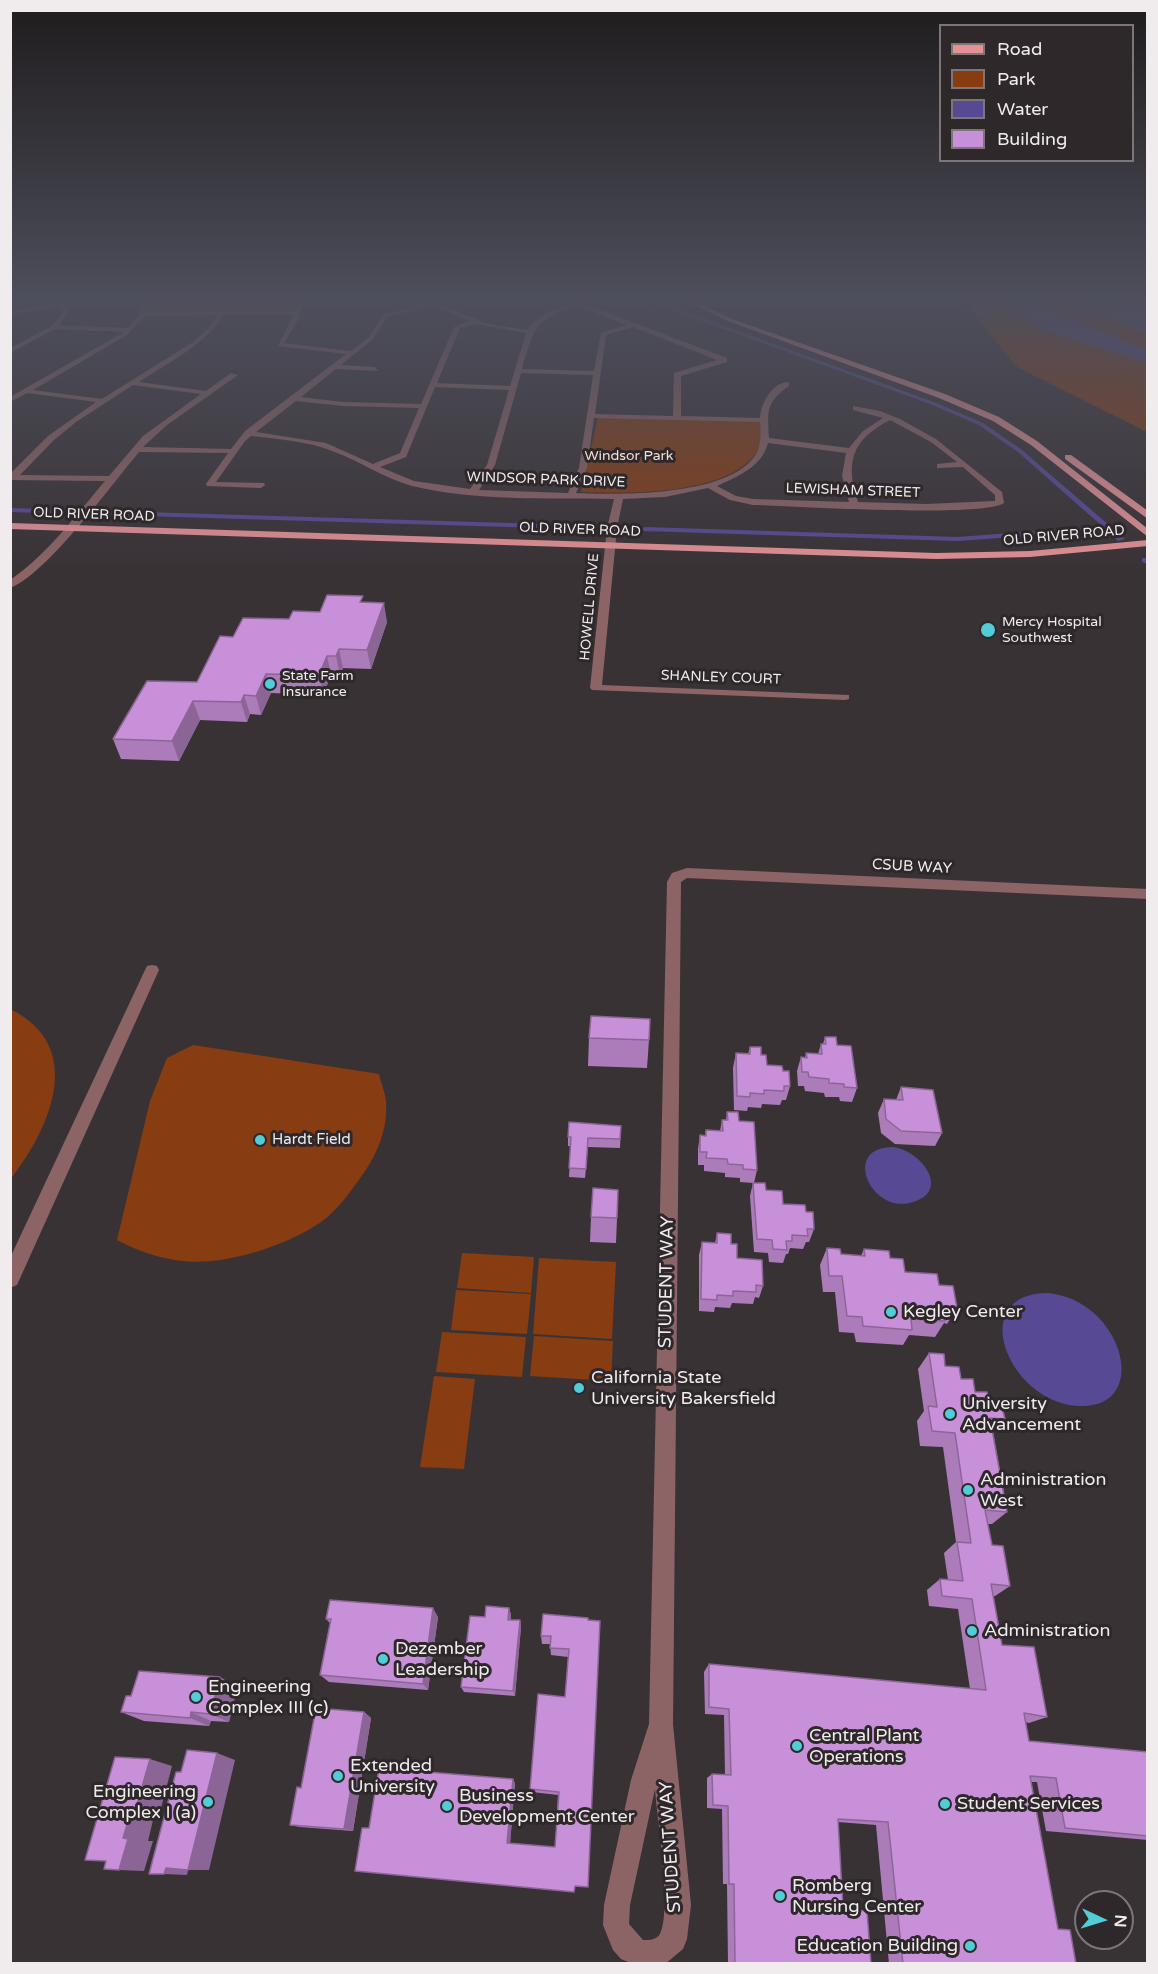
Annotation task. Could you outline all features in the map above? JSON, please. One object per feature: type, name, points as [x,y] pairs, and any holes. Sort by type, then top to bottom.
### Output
[{"type":"main road","points":[[935,394],[996,419],[1034,443],[1148,534]]},
{"type":"main road","points":[[949,394],[987,408],[1023,426],[1053,446]]},
{"type":"main road","points":[[1034,443],[1049,449],[1076,469],[1091,473]]},
{"type":"main road","points":[[1063,453],[1148,516]]},
{"type":"main road","name":"OLD RIVER ROAD","points":[[10,526],[609,549],[823,560],[1004,564],[1148,552]]},
{"type":"main road","name":"OLD RIVER ROAD","points":[[10,535],[609,549],[999,555],[1148,543]]},
{"type":"main road","points":[[823,560],[831,555],[874,557],[888,554]]},
{"type":"street","points":[[50,394],[102,401]]},
{"type":"street","points":[[12,477],[62,429],[113,394]]},
{"type":"street","points":[[10,585],[44,558],[155,430],[206,394]]},
{"type":"street","points":[[261,485],[210,484],[232,451],[248,433],[298,394]]},
{"type":"street","points":[[372,467],[403,455],[429,394]]},
{"type":"street","points":[[473,492],[491,465],[511,394]]},
{"type":"street","points":[[571,495],[583,468],[594,394]]},
{"type":"street","points":[[677,394],[677,418]]},
{"type":"street","points":[[772,394],[766,401],[763,420],[766,440],[852,451]]},
{"type":"street","points":[[293,398],[343,404],[424,406]]},
{"type":"street","points":[[856,408],[888,418],[928,436],[965,464]]},
{"type":"street","points":[[591,416],[763,420]]},
{"type":"street","points":[[854,504],[846,469],[852,451],[863,433],[888,418]]},
{"type":"street","name":"WINDSOR PARK DRIVE","points":[[248,433],[320,444],[403,480],[442,489],[619,496],[666,494],[709,485],[733,476],[751,465],[761,454],[766,440]]},
{"type":"street","points":[[137,449],[232,451]]},
{"type":"street","points":[[940,466],[965,464]]},
{"type":"street","name":"LEWISHAM STREET","points":[[709,485],[742,501],[951,507],[988,506],[1000,503],[999,494],[965,464]]},
{"type":"street","points":[[12,477],[112,479]]},
{"type":"street","points":[[388,488],[403,480]]},
{"type":"street","name":"HOWELL DRIVE","points":[[596,688],[609,549],[619,496]]},
{"type":"street","name":"SHANLEY COURT","points":[[596,688],[845,697]]},
{"type":"street","name":"CSUB WAY","points":[[677,876],[682,873],[1148,894]]},
{"type":"street","name":"STUDENT WAY","points":[[661,1724],[644,1780],[617,1905],[616,1925],[623,1940],[631,1949],[644,1954],[657,1953],[666,1947],[673,1939],[677,1923],[677,1893],[661,1724],[671,1023],[674,882],[677,876]]},
{"type":"street","points":[[10,1279],[152,970]]},
{"type":"green space","points":[[1071,394],[1147,394],[1147,432]]},
{"type":"green space","name":"Windsor Park","points":[[598,417],[760,421],[762,442],[749,461],[730,474],[707,483],[626,493],[581,492]]},
{"type":"green space","points":[[10,1009],[34,1025],[48,1044],[54,1065],[54,1088],[49,1111],[27,1156],[13,1176],[10,1176]]},
{"type":"green space","name":"Hardt Field","points":[[193,1045],[379,1074],[386,1111],[384,1130],[377,1149],[349,1193],[321,1222],[273,1246],[236,1257],[199,1262],[165,1258],[140,1251],[117,1240],[150,1101],[167,1058]]},
{"type":"green space","points":[[462,1253],[534,1257],[531,1293],[457,1288]]},
{"type":"green space","points":[[539,1258],[616,1262],[612,1339],[533,1334]]},
{"type":"green space","points":[[456,1290],[531,1294],[527,1334],[451,1330]]},
{"type":"green space","points":[[442,1332],[526,1337],[522,1377],[436,1372]]},
{"type":"green space","points":[[534,1336],[613,1341],[611,1381],[530,1376]]},
{"type":"green space","points":[[434,1376],[475,1379],[464,1469],[420,1467]]},
{"type":"water","points":[[893,1147],[914,1156],[928,1172],[931,1181],[930,1189],[924,1197],[913,1202],[898,1204],[885,1199],[875,1191],[868,1180],[865,1168],[868,1158],[877,1150]]},
{"type":"water","points":[[1048,1293],[1074,1300],[1095,1314],[1110,1333],[1119,1353],[1121,1373],[1116,1391],[1102,1402],[1079,1406],[1054,1400],[1033,1387],[1016,1369],[1006,1348],[1003,1328],[1008,1310],[1023,1298]]},
{"type":"building","points":[[327,595],[363,596],[360,602],[384,603],[367,650],[339,649],[336,656],[327,656],[319,675],[266,674],[256,696],[244,695],[241,702],[193,701],[172,741],[113,739],[147,681],[197,682],[220,636],[233,637],[243,618],[289,619],[293,611],[320,612]]},
{"type":"building","points":[[591,1016],[650,1019],[649,1040],[589,1038]]},
{"type":"building","points":[[825,1037],[836,1037],[837,1045],[851,1046],[857,1088],[829,1083],[829,1079],[809,1077],[808,1072],[802,1072],[801,1057],[807,1058],[806,1053],[822,1054],[821,1044],[826,1044]]},
{"type":"building","points":[[750,1047],[761,1047],[761,1055],[766,1055],[767,1065],[782,1066],[783,1071],[789,1071],[790,1086],[784,1086],[784,1091],[764,1090],[764,1094],[750,1093],[750,1097],[737,1096],[736,1053],[750,1054]]},
{"type":"building","points":[[901,1087],[933,1090],[942,1133],[901,1131],[886,1119],[884,1099],[903,1100]]},
{"type":"building","points":[[727,1112],[738,1112],[739,1121],[754,1122],[757,1170],[743,1169],[743,1165],[728,1164],[727,1159],[706,1158],[707,1152],[700,1152],[700,1135],[706,1136],[706,1130],[723,1131],[722,1120],[728,1120]]},
{"type":"building","points":[[569,1122],[621,1126],[620,1139],[588,1138],[586,1169],[569,1168],[571,1137],[568,1137]]},
{"type":"building","points":[[753,1183],[765,1183],[766,1190],[782,1191],[783,1204],[805,1205],[806,1212],[813,1212],[814,1229],[807,1229],[808,1236],[792,1235],[792,1241],[786,1241],[787,1250],[773,1249],[772,1240],[757,1239]]},
{"type":"building","points":[[593,1188],[618,1190],[617,1218],[591,1217]]},
{"type":"building","points":[[717,1233],[731,1234],[731,1244],[737,1244],[737,1258],[762,1260],[763,1286],[756,1285],[756,1292],[733,1291],[733,1296],[717,1295],[717,1300],[701,1299],[702,1242],[717,1243]]},
{"type":"building","points":[[827,1248],[840,1249],[841,1254],[865,1256],[864,1249],[889,1251],[890,1258],[903,1259],[905,1272],[937,1274],[939,1285],[953,1286],[957,1308],[943,1307],[945,1321],[911,1319],[912,1330],[863,1326],[862,1317],[847,1316],[842,1276],[829,1276]]},
{"type":"building","points":[[929,1353],[944,1354],[945,1366],[959,1367],[961,1379],[973,1379],[975,1392],[987,1392],[990,1406],[1002,1407],[1005,1419],[990,1418],[1007,1512],[985,1510],[992,1545],[1003,1546],[1010,1586],[991,1584],[1002,1645],[1034,1647],[1047,1717],[1024,1713],[1029,1741],[1148,1752],[1148,1836],[1065,1828],[1056,1778],[1030,1776],[1058,1929],[1070,1930],[1076,1964],[903,1964],[888,1822],[838,1819],[843,1909],[867,1911],[871,1964],[735,1964],[734,1884],[729,1884],[728,1806],[713,1805],[712,1774],[731,1775],[729,1709],[709,1707],[709,1664],[986,1690],[972,1599],[942,1596],[940,1579],[963,1581],[957,1542],[971,1543],[955,1433],[932,1431],[928,1406],[937,1407]]},
{"type":"building","name":"Dezember Leadership","points":[[330,1600],[433,1608],[423,1684],[320,1675],[331,1619],[326,1619]]},
{"type":"building","points":[[486,1606],[509,1608],[508,1620],[520,1620],[513,1691],[461,1687],[470,1616],[485,1617]]},
{"type":"building","points":[[543,1614],[600,1621],[588,1887],[575,1886],[574,1892],[355,1871],[362,1828],[369,1828],[379,1768],[513,1779],[507,1843],[555,1847],[559,1792],[530,1789],[538,1694],[565,1697],[569,1649],[550,1648],[551,1636],[541,1636]]},
{"type":"building","points":[[139,1671],[220,1677],[210,1714],[191,1712],[190,1718],[121,1712],[126,1696],[131,1696]]},
{"type":"building","name":"Extended University","points":[[316,1708],[364,1712],[344,1829],[290,1825],[297,1787],[301,1788]]},
{"type":"building","points":[[187,1750],[217,1753],[188,1870],[166,1868],[164,1874],[149,1874],[176,1772],[181,1772]]},
{"type":"building","points":[[115,1757],[150,1759],[136,1808],[132,1808],[123,1838],[128,1839],[119,1870],[104,1869],[106,1861],[85,1860]]},
{"type":"waterway","points":[[907,394],[981,424],[1020,451],[1121,539]]},
{"type":"waterway","points":[[10,510],[576,527]]},
{"type":"waterway","points":[[645,529],[958,539],[1108,528]]},
{"type":"place","name":"Mercy Hospital Southwest","points":[[988,630]]},
{"type":"place","name":"State Farm Insurance","points":[[270,684]]},
{"type":"place","name":"Hardt Field","points":[[260,1140]]},
{"type":"place","name":"Kegley Center","points":[[891,1312]]},
{"type":"place","name":"California State University Bakersfield","points":[[579,1388]]},
{"type":"place","name":"University Advancement","points":[[950,1414]]},
{"type":"place","name":"Administration West","points":[[968,1490]]},
{"type":"place","name":"Administration","points":[[972,1631]]},
{"type":"place","name":"Dezember Leadership","points":[[383,1659]]},
{"type":"place","name":"Engineering Complex III (c)","points":[[196,1697]]},
{"type":"place","name":"Central Plant Operations","points":[[797,1746]]},
{"type":"place","name":"Extended University","points":[[338,1776]]},
{"type":"place","name":"Engineering Complex I (a)","points":[[208,1802]]},
{"type":"place","name":"Student Services","points":[[945,1804]]},
{"type":"place","name":"Business Development Center","points":[[447,1806]]},
{"type":"place","name":"Romberg Nursing Center","points":[[780,1896]]},
{"type":"place","name":"Education Building","points":[[970,1946]]}]
